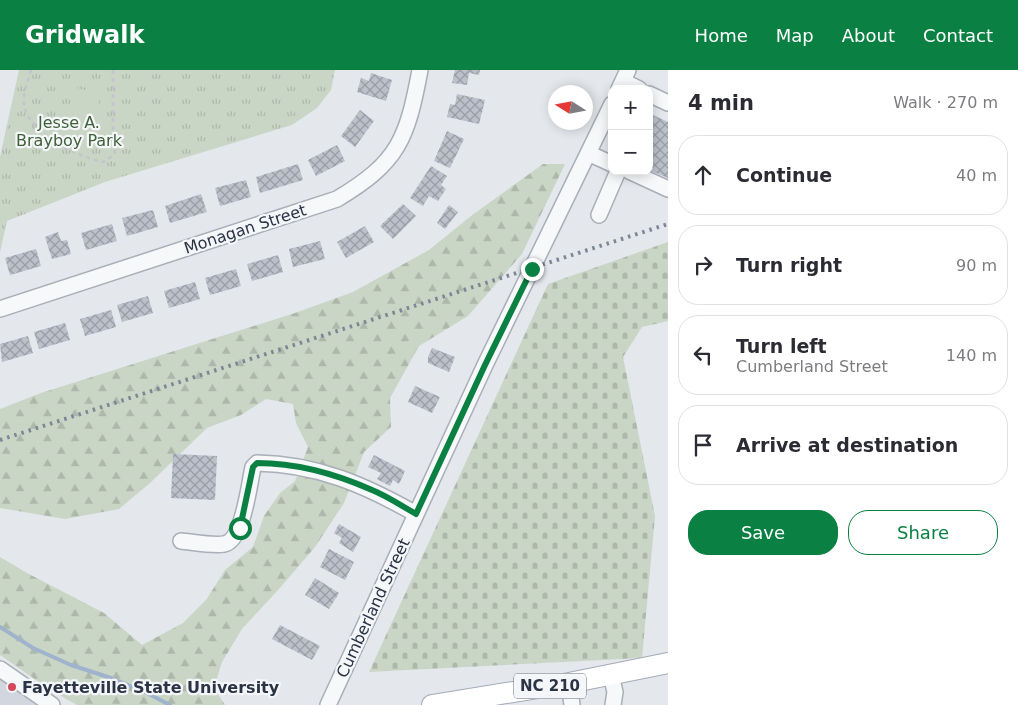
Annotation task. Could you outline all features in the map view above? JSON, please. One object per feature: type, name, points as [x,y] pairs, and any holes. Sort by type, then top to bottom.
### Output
[{"type":"main road","name":"NC 210","points":[[432,705],[611,676],[668,663]]},
{"type":"street","name":"Monagan Street","points":[[0,309],[336,199],[372,175],[395,150],[410,118],[420,70]]},
{"type":"street","points":[[625,76],[635,85]]},
{"type":"street","points":[[653,96],[668,103]]},
{"type":"street","name":"Cumberland Street","points":[[328,705],[485,365],[608,112]]},
{"type":"street","points":[[588,153],[608,162]]},
{"type":"street","points":[[598,215],[616,175]]},
{"type":"street","points":[[638,175],[668,189]]},
{"type":"street","points":[[181,541],[224,544],[234,538],[240,528],[253,467],[257,463],[277,464],[338,477],[374,490],[416,514]]},
{"type":"street","points":[[0,669],[52,705]]},
{"type":"street","points":[[611,676],[615,692],[613,705]]},
{"type":"street","points":[[569,683],[572,705]]},
{"type":"path","points":[[31,70],[24,104],[27,116],[43,133],[74,152],[102,162],[115,153],[113,70]]},
{"type":"shaded area","name":"Fayetteville State University","points":[[0,670],[50,705],[0,705]]},
{"type":"green space","name":"Jesse A. Brayboy Park","points":[[19,70],[335,70],[331,90],[317,108],[292,125],[105,182],[7,221],[0,252],[0,157]]},
{"type":"green space","points":[[76,88],[101,94],[89,145],[65,139]]},
{"type":"green space","points":[[543,164],[565,164],[522,254],[468,316],[419,346],[390,398],[391,427],[364,452],[344,503],[315,547],[242,629],[222,662],[214,688],[225,705],[77,705],[49,689],[0,655],[0,557],[104,613],[142,645],[183,623],[206,600],[225,570],[253,547],[264,516],[280,493],[295,481],[308,447],[296,423],[293,404],[266,399],[241,415],[207,428],[150,483],[119,509],[65,519],[0,508],[0,409],[41,393],[295,313],[353,292],[429,250],[471,216]]},
{"type":"green space","points":[[668,242],[668,321],[642,327],[623,357],[655,516],[642,658],[369,672],[548,284]]},
{"type":"building","points":[[455,70],[480,70],[479,75],[469,73],[467,85],[452,83]]},
{"type":"building","points":[[371,73],[392,80],[386,101],[357,92],[361,78],[369,81]]},
{"type":"building","points":[[457,94],[485,100],[479,124],[447,117],[450,104],[455,105]]},
{"type":"building","points":[[360,110],[374,121],[355,147],[341,136]]},
{"type":"building","points":[[653,115],[668,122],[668,178],[653,172]]},
{"type":"building","points":[[447,131],[464,139],[450,168],[434,161]]},
{"type":"building","points":[[337,145],[345,161],[316,176],[308,160]]},
{"type":"building","points":[[298,164],[303,180],[260,193],[256,177]]},
{"type":"building","points":[[431,166],[447,176],[441,185],[446,189],[438,201],[429,196],[423,206],[410,198]]},
{"type":"building","points":[[246,180],[251,197],[220,206],[215,188]]},
{"type":"building","points":[[201,194],[207,212],[170,223],[165,206]]},
{"type":"building","points":[[403,204],[416,216],[393,239],[380,226]]},
{"type":"building","points":[[449,205],[458,212],[445,229],[437,223]]},
{"type":"building","points":[[153,210],[158,227],[127,236],[122,218]]},
{"type":"building","points":[[112,224],[117,241],[86,250],[81,233]]},
{"type":"building","points":[[365,226],[374,242],[346,258],[337,242]]},
{"type":"building","points":[[58,232],[61,241],[67,240],[71,254],[52,259],[45,237]]},
{"type":"building","points":[[320,241],[325,259],[293,267],[289,249]]},
{"type":"building","points":[[36,249],[41,266],[10,275],[5,258]]},
{"type":"building","points":[[278,255],[283,272],[252,281],[247,264]]},
{"type":"building","points":[[236,269],[241,286],[210,295],[205,278]]},
{"type":"building","points":[[195,282],[200,299],[169,308],[164,291]]},
{"type":"building","points":[[148,296],[153,313],[122,322],[117,305]]},
{"type":"building","points":[[111,310],[116,327],[85,336],[80,319]]},
{"type":"building","points":[[65,323],[70,340],[39,349],[34,332]]},
{"type":"building","points":[[28,336],[33,353],[2,362],[0,344]]},
{"type":"building","points":[[432,348],[455,357],[449,372],[428,363],[428,357]]},
{"type":"building","points":[[415,386],[440,397],[432,413],[408,402]]},
{"type":"building","points":[[173,454],[217,456],[215,500],[171,498]]},
{"type":"building","points":[[374,455],[405,471],[399,484],[393,480],[390,486],[377,479],[381,473],[368,467]]},
{"type":"building","points":[[339,524],[361,537],[353,552],[339,543],[342,538],[334,533]]},
{"type":"building","points":[[329,549],[354,562],[345,580],[320,567]]},
{"type":"building","points":[[315,578],[339,593],[329,609],[305,595]]},
{"type":"building","points":[[280,625],[320,646],[312,660],[272,639]]},
{"type":"waterway","points":[[0,627],[33,648],[71,665],[145,692],[170,705]]},
{"type":"railway","points":[[0,440],[668,224]]},
{"type":"place","name":"Fayetteville State University","points":[[12,687]]},
{"type":"route","points":[[240,528],[253,467],[257,463],[304,468],[338,477],[374,490],[416,514],[532,269]]}]
